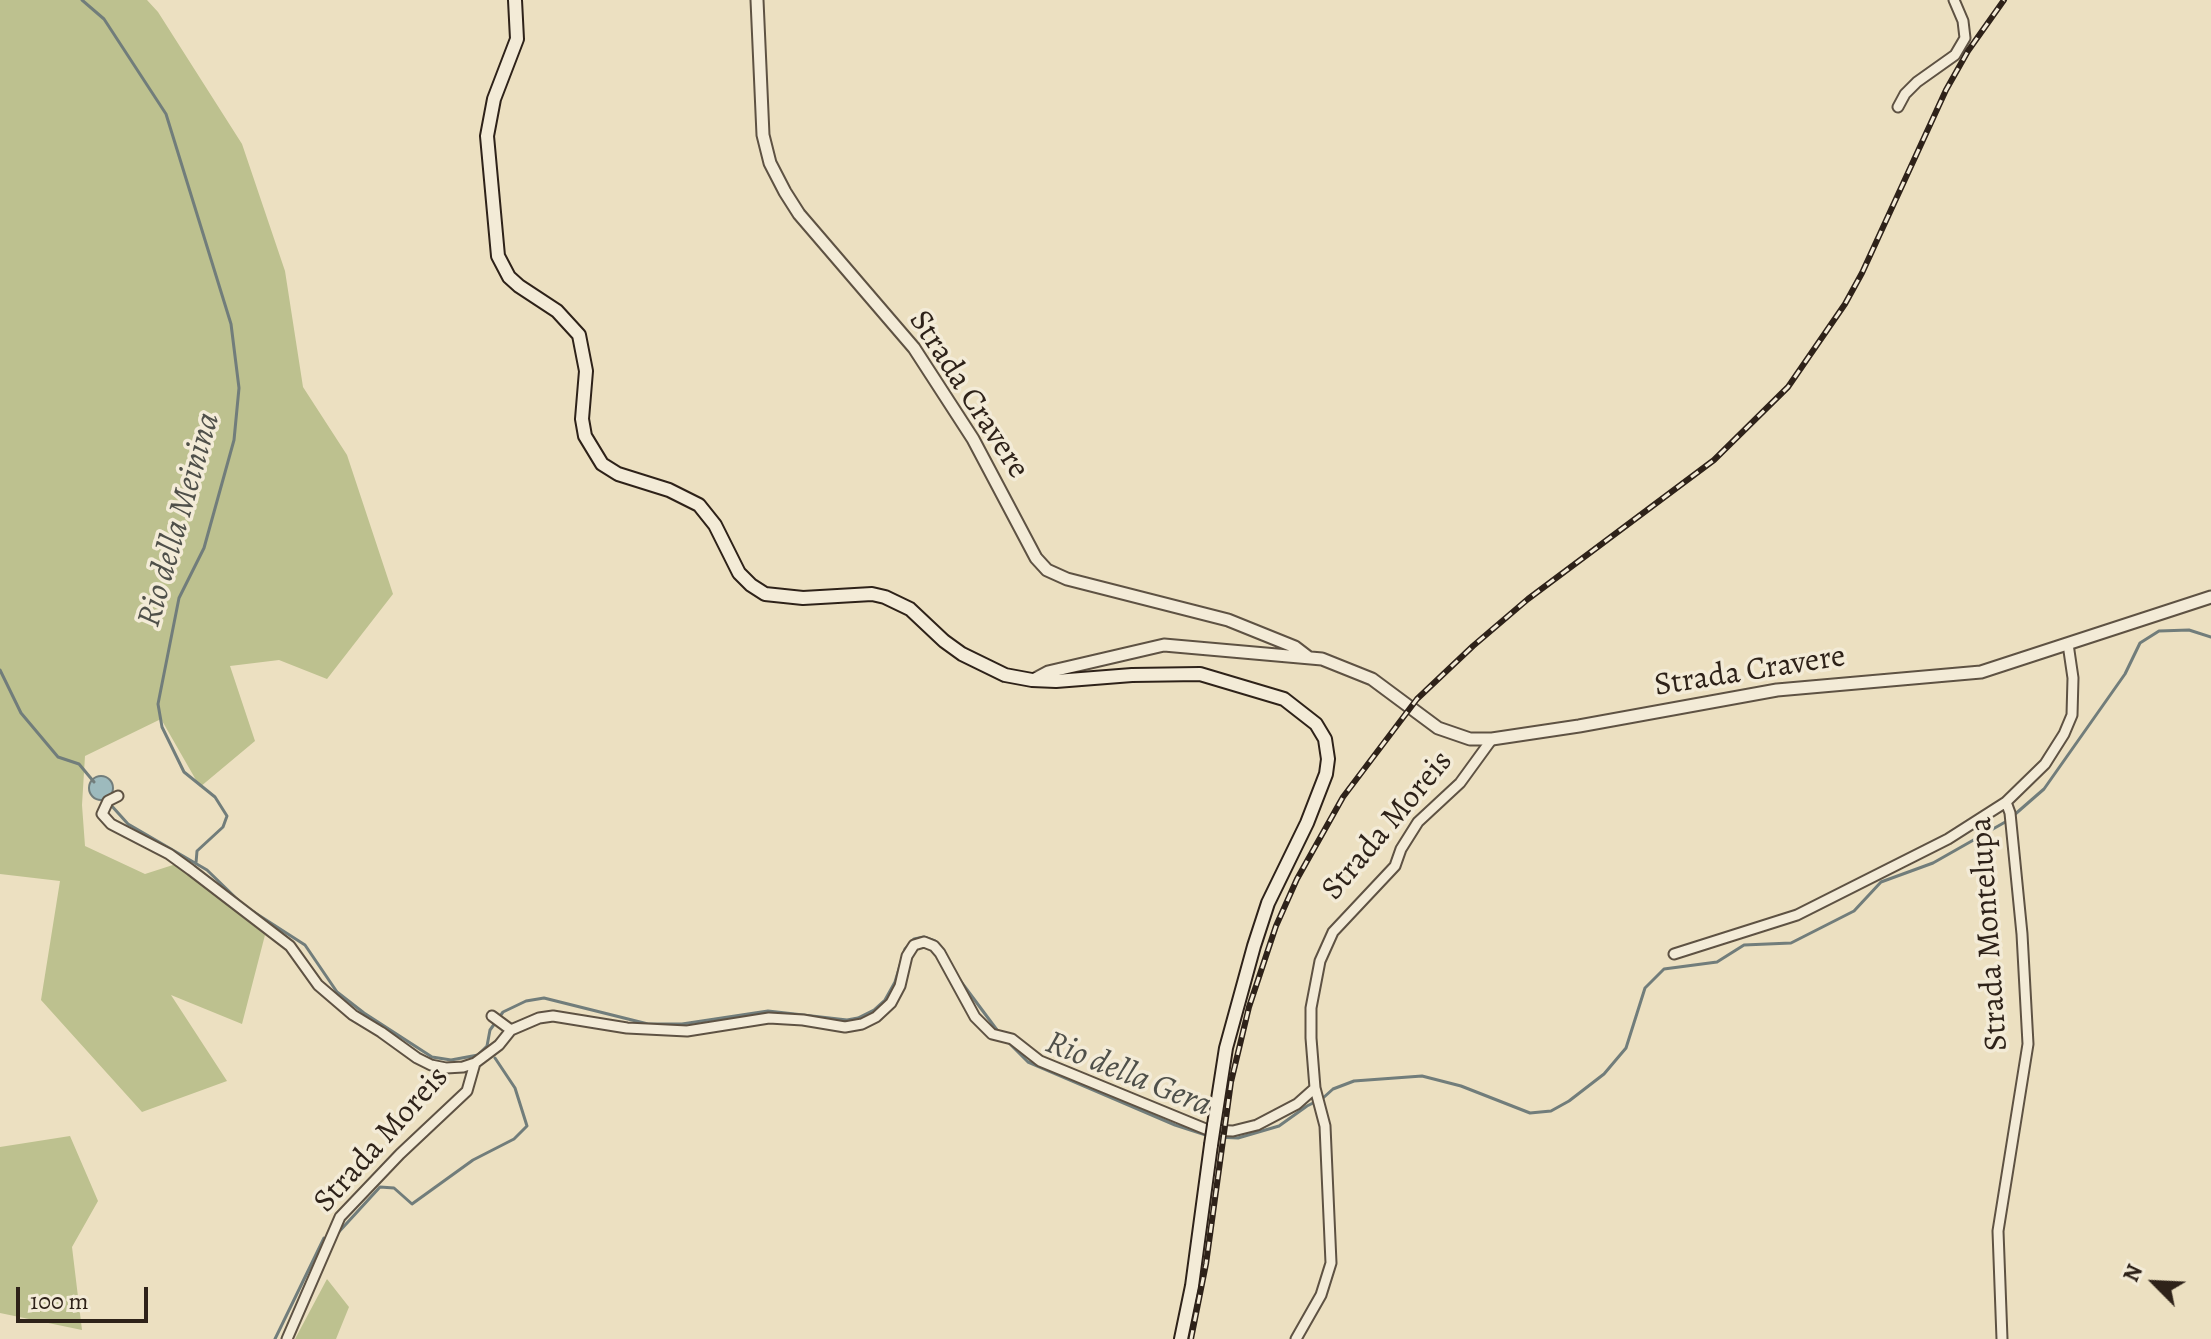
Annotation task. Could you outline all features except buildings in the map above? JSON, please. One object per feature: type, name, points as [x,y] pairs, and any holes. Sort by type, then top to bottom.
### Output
[{"type":"main road","points":[[515,0],[517,39],[494,99],[487,136],[498,256],[509,277],[557,311],[579,335],[586,371],[582,419],[585,436],[602,464],[618,474],[669,490],[699,505],[715,525],[739,573],[765,594],[803,598],[872,594],[885,597],[910,609],[944,641],[978,664],[1005,675],[1032,680],[1200,674],[1284,699],[1316,724],[1325,739],[1328,759],[1322,789],[1268,903],[1226,1048],[1192,1286],[1181,1339]]},
{"type":"street","name":"Strada Cravere","points":[[757,0],[763,135],[770,163],[799,214],[914,348],[973,439],[1036,558],[1047,570],[1067,579],[1228,620],[1295,647],[1308,658]]},
{"type":"street","points":[[1898,107],[1917,82],[1955,55],[1965,38],[1963,21],[1954,0]]},
{"type":"street","name":"Strada Cravere","points":[[1032,680],[1048,672],[1164,645],[1308,658],[1333,662],[1372,679],[1438,728],[1470,739],[1492,739],[1777,690],[1981,672],[2211,597]]},
{"type":"street","name":"Strada Montelupa","points":[[2002,1339],[1998,1231],[2028,1044],[2022,934],[2010,813],[2006,802],[2045,764],[2072,715],[2073,678],[2068,644]]},
{"type":"street","name":"Strada Moreis","points":[[1296,1339],[1313,1312],[1331,1263],[1329,1178],[1311,1008],[1325,948],[1333,932],[1395,866],[1401,849],[1418,822],[1460,783],[1492,739]]},
{"type":"street","points":[[118,796],[108,801],[102,814],[111,824],[169,854],[290,946],[318,985],[353,1015],[431,1065],[454,1067],[475,1063],[499,1045],[511,1030],[539,1018],[553,1016],[627,1028],[687,1031],[769,1018],[845,1027],[862,1024],[876,1017],[891,1003],[900,986],[907,956],[914,945],[924,942],[940,953],[975,1017],[1040,1061],[1208,1130],[1233,1131],[1257,1125],[1318,1096]]},
{"type":"street","points":[[1674,954],[1797,915],[1948,839],[2006,802]]},
{"type":"street","points":[[492,1016],[511,1030]]},
{"type":"street","name":"Strada Moreis","points":[[287,1339],[340,1217],[400,1154],[467,1091],[475,1063]]},
{"type":"green space","points":[[0,0],[147,0],[158,12],[242,144],[285,271],[303,387],[347,455],[393,594],[327,679],[279,660],[230,666],[255,741],[200,787],[161,719],[85,756],[82,805],[85,846],[145,874],[176,864],[265,935],[242,1024],[171,995],[227,1081],[142,1112],[41,1000],[60,881],[0,874]]},
{"type":"green space","points":[[70,1136],[98,1201],[72,1247],[82,1330],[0,1313],[0,1147]]},
{"type":"green space","points":[[327,1279],[349,1307],[336,1339],[295,1339]]},
{"type":"water","points":[[101,776],[112,783],[113,788],[106,799],[101,800],[90,793],[89,788],[96,777]]},
{"type":"waterway","name":"Rio della Meinina","points":[[82,0],[104,19],[166,114],[231,324],[239,388],[234,440],[204,548],[179,598],[158,704],[162,727],[184,772],[215,797],[227,816],[223,827],[197,851],[196,863]]},
{"type":"waterway","name":"Rio della Gera","points":[[2013,816],[2044,789],[2125,674],[2140,643],[2159,631],[2189,630],[2211,637]]},
{"type":"waterway","points":[[0,670],[21,713],[58,757],[79,764],[94,782]]},
{"type":"waterway","points":[[110,804],[128,824],[207,870],[240,902]]},
{"type":"waterway","name":"Rio della Gera","points":[[1216,1137],[1238,1138],[1279,1126],[1333,1089],[1354,1081],[1422,1076],[1461,1086],[1530,1113],[1551,1111],[1604,1074],[1626,1048],[1645,988],[1664,969],[1717,962],[1744,945],[1791,943],[1854,911],[1881,882],[1933,863],[2007,821]]},
{"type":"waterway","name":"Rio della Gera","points":[[249,909],[305,945],[337,992],[364,1013],[432,1057],[451,1060],[478,1055],[487,1046],[490,1030],[503,1012],[526,1001],[544,998],[648,1024],[682,1024],[768,1011],[847,1020],[858,1018],[885,1000],[895,982],[905,949],[914,939],[924,937],[935,941],[944,951]]},
{"type":"waterway","name":"Rio della Gera","points":[[959,979],[1000,1034]]},
{"type":"waterway","name":"Rio della Gera","points":[[1005,1039],[1028,1062],[1175,1125],[1209,1136]]},
{"type":"waterway","points":[[336,1235],[380,1187],[394,1188],[412,1204],[473,1160],[514,1139],[527,1126],[515,1088],[495,1058]]},
{"type":"waterway","points":[[275,1339],[324,1238]]},
{"type":"railway","points":[[1191,1339],[1206,1264],[1231,1082],[1249,1007],[1276,926],[1297,879],[1343,797],[1417,699],[1473,646],[1528,599],[1714,460],[1788,387],[1845,304],[1946,90],[1968,51],[2004,0]]}]
